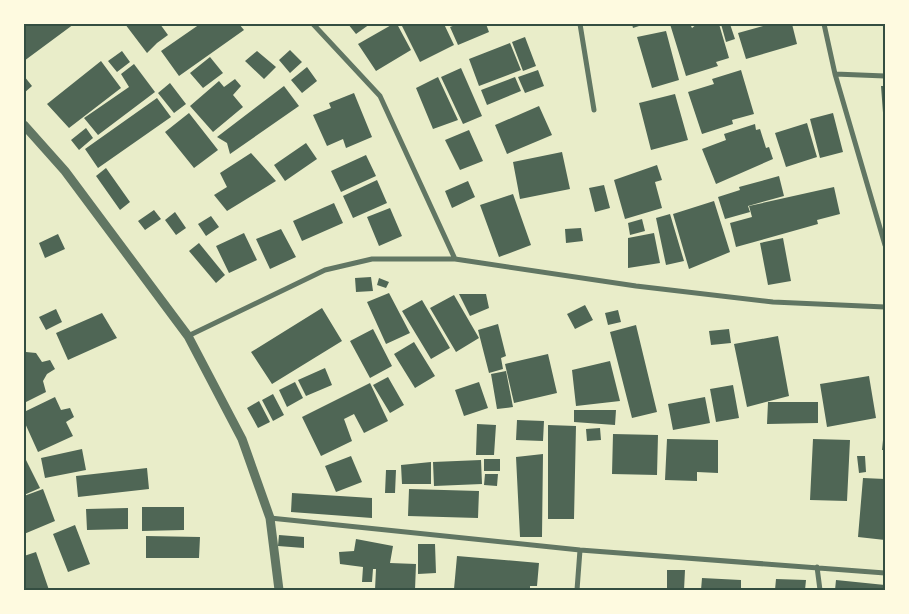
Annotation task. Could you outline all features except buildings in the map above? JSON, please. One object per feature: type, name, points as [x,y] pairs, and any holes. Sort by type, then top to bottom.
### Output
[{"type":"street","points":[[313,24],[380,96],[455,259]]},
{"type":"street","points":[[580,24],[594,110]]},
{"type":"street","points":[[824,24],[835,74],[885,245]]},
{"type":"street","points":[[835,74],[885,76]]},
{"type":"street","points":[[24,125],[65,171],[188,336],[242,439],[270,518],[279,590]]},
{"type":"street","points":[[188,336],[325,270],[372,259],[455,259],[636,286],[773,302],[885,307]]},
{"type":"street","points":[[270,518],[580,550],[817,567],[885,574]]},
{"type":"street","points":[[578,590],[580,550]]},
{"type":"street","points":[[817,567],[820,590]]}]
